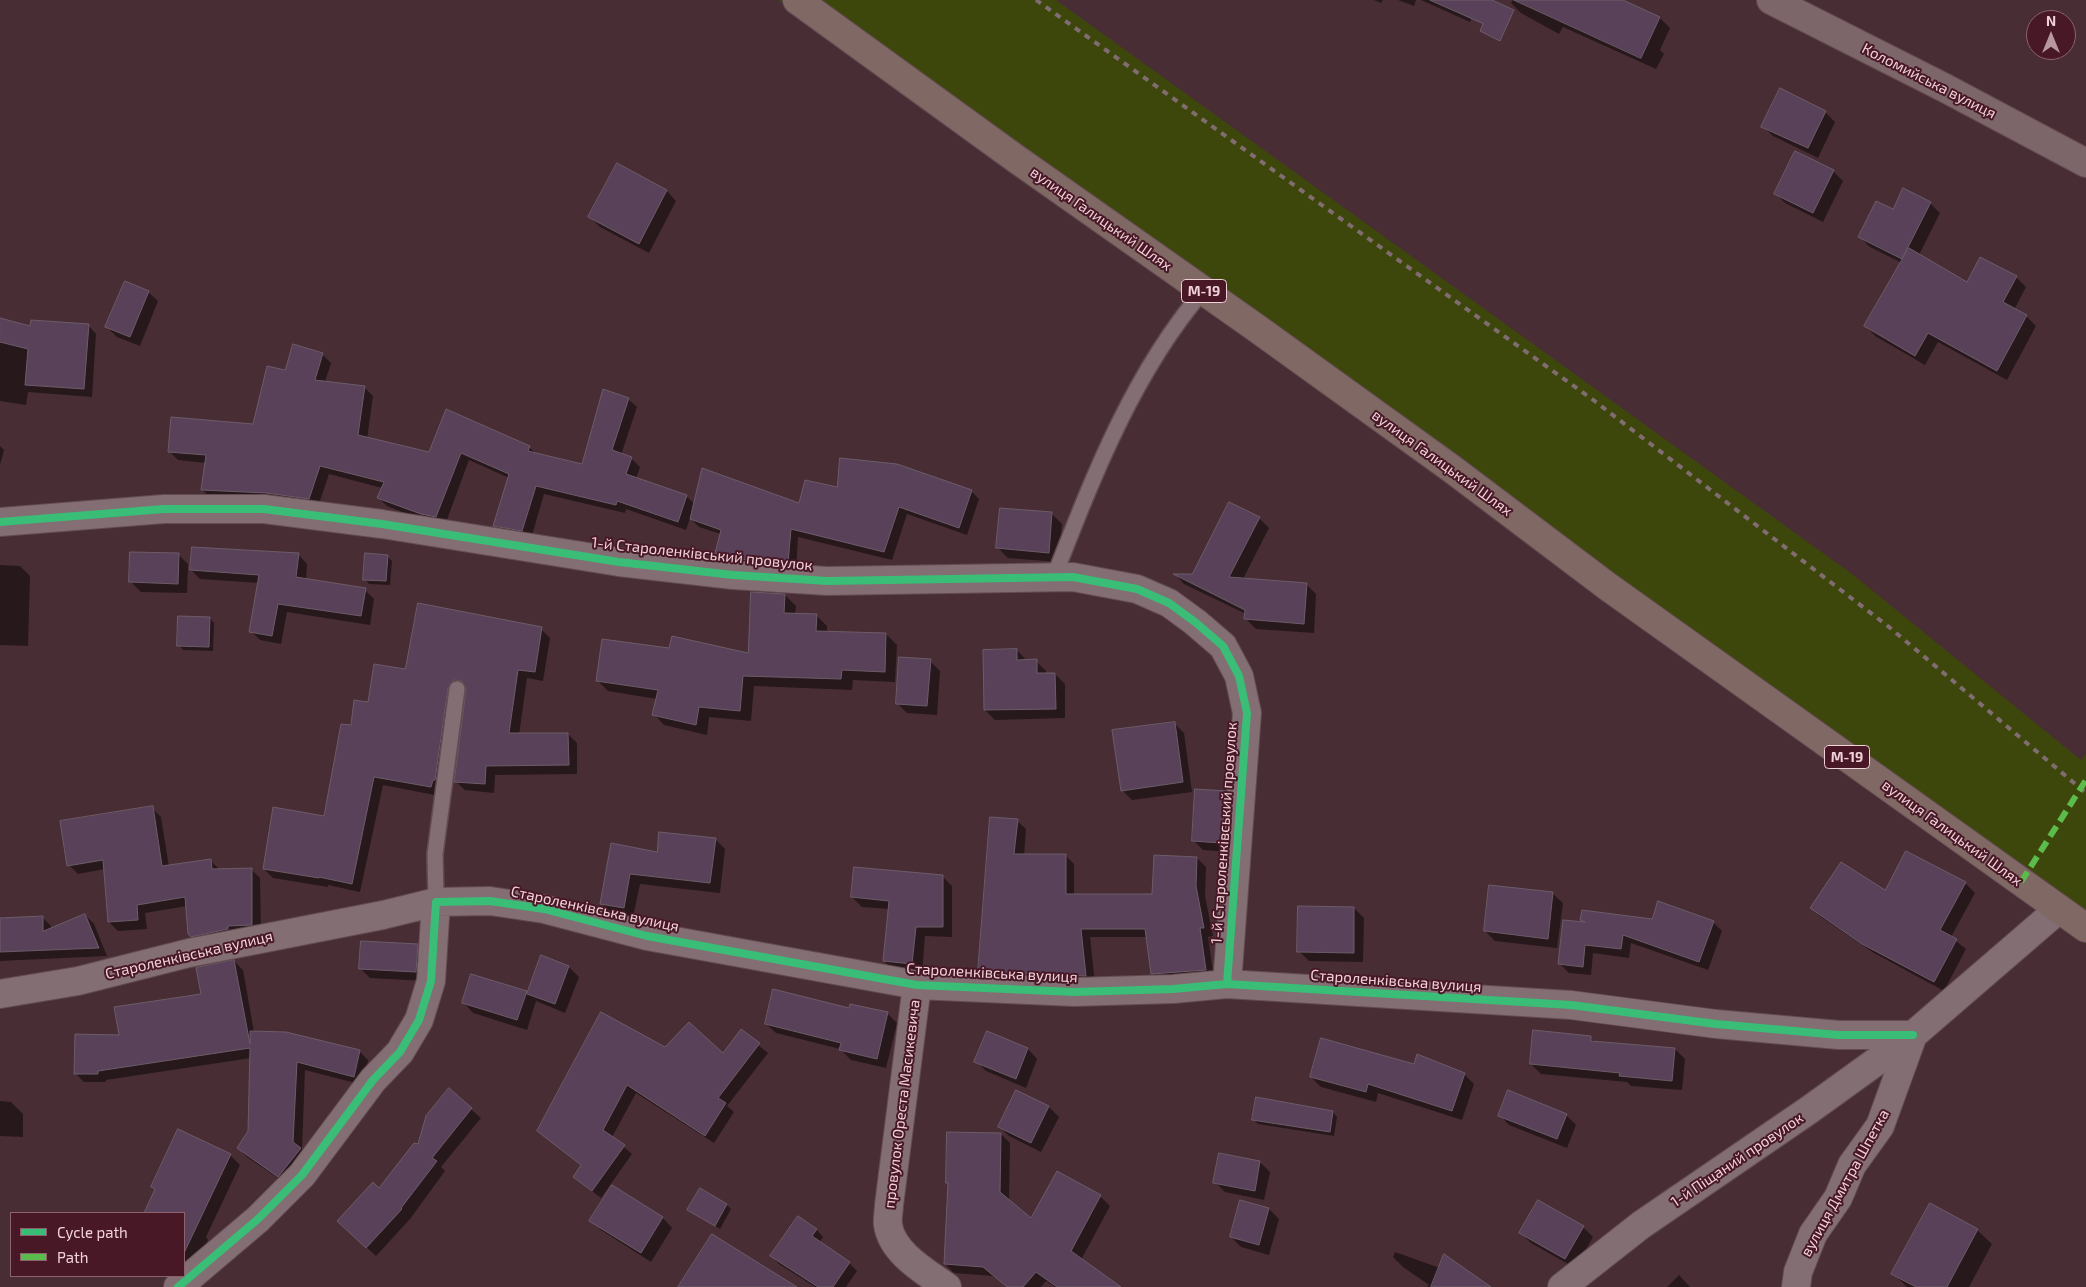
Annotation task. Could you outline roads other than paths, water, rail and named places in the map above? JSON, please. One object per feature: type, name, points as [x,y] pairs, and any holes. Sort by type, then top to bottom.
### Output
[{"type":"highway","name":"вулиця Галицький Шлях","points":[[797,0],[1022,164],[1203,290],[1452,469],[1607,586],[2086,928]]},
{"type":"street","name":"Коломийська вулиця","points":[[1771,0],[1945,88],[2086,163]]},
{"type":"street","name":"1-й Староленківський провулок","points":[[0,522],[164,510],[264,508],[382,524],[619,562],[733,574],[827,580],[1073,576],[1136,589],[1169,603],[1223,646],[1239,676],[1247,713],[1227,984]]},
{"type":"street","name":"Староленківська вулиця","points":[[0,994],[78,981],[189,953],[383,915],[436,902],[490,901],[544,909],[647,936],[917,985],[1074,992],[1173,989],[1227,984],[1571,1005],[1716,1024],[1840,1035],[1913,1035]]},
{"type":"street","points":[[178,1287],[258,1219],[302,1175],[373,1080],[400,1052],[419,1020],[431,981],[436,902]]},
{"type":"street","name":"вулиця Дмитра Шпетка","points":[[1796,1287],[1798,1272],[1813,1234],[1838,1198],[1852,1165],[1880,1126],[1913,1035],[2059,909]]},
{"type":"street","name":"провулок Ореста Масикевича","points":[[917,985],[888,1225],[895,1243],[916,1264],[947,1287]]},
{"type":"street","name":"1-й Піщаний провулок","points":[[1562,1287],[1641,1225],[1809,1110],[1913,1035]]},
{"type":"lane","points":[[1054,576],[1090,485],[1138,386],[1181,316],[1203,290]]},
{"type":"lane","points":[[436,902],[435,854],[457,689]]},
{"type":"railway","points":[[1036,0],[1592,399],[1889,627],[2086,793]]}]
